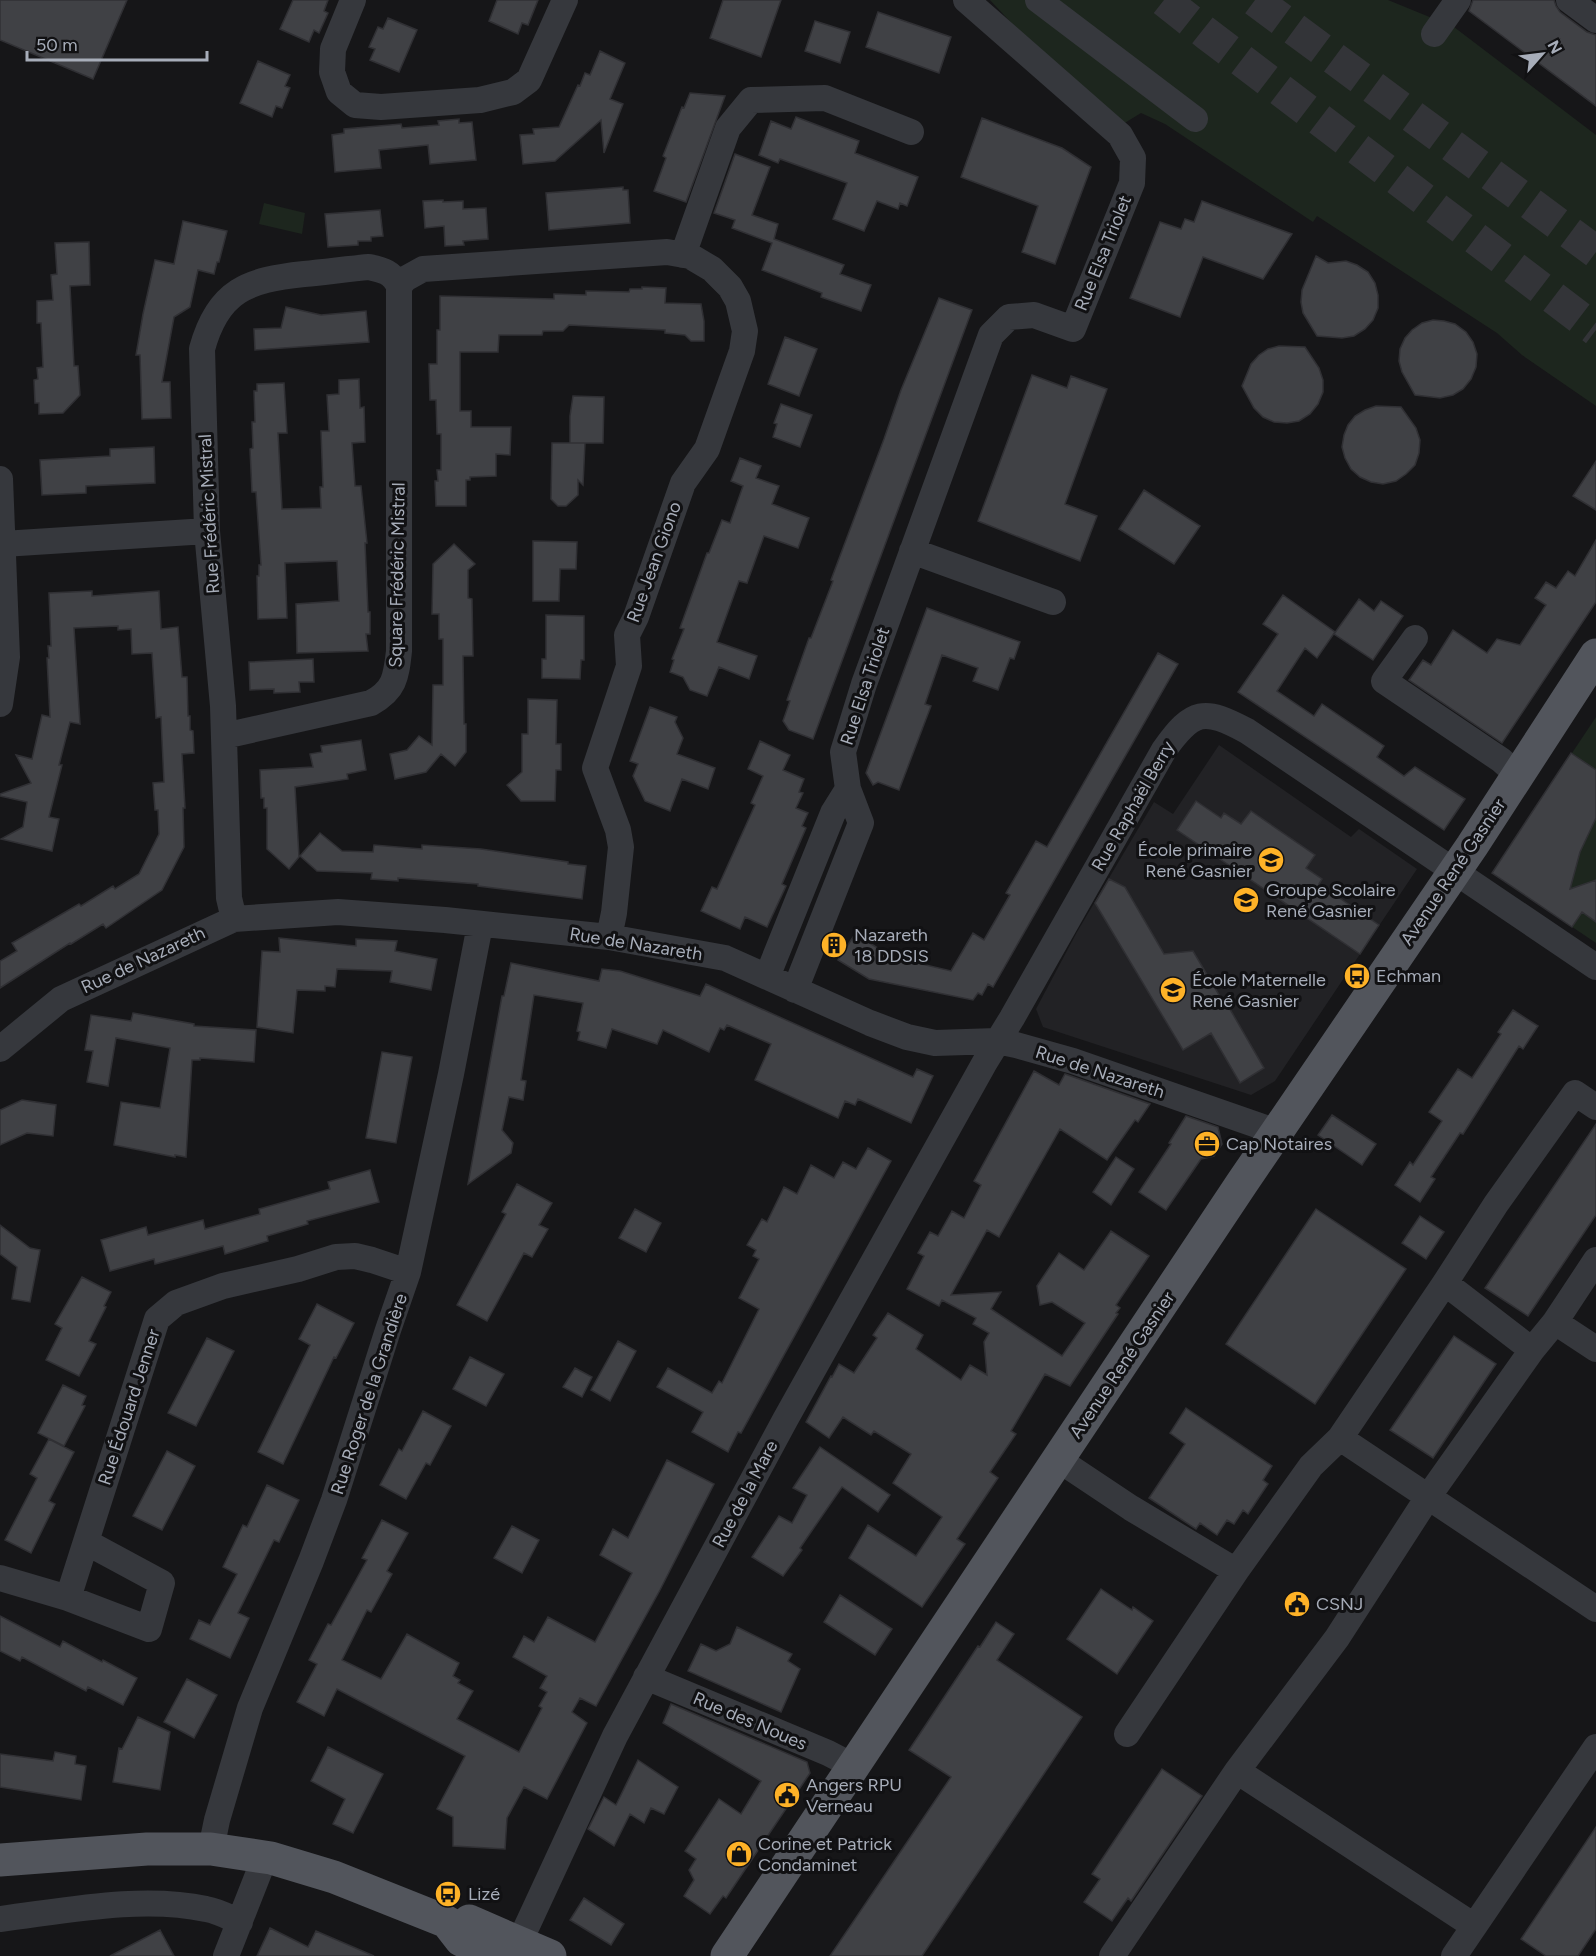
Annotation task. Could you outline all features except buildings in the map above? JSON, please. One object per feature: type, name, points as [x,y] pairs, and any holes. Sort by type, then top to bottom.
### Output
[{"type":"main road","name":"Avenue René Gasnier","points":[[727,1956],[1277,1132],[1455,871],[1596,655]]},
{"type":"main road","points":[[0,1860],[135,1850],[211,1849],[266,1857],[342,1879],[447,1922],[461,1940],[509,1951],[550,1956]]},
{"type":"street","points":[[353,0],[333,49],[332,72],[339,92],[355,105],[381,107],[480,100],[513,92],[529,80],[565,0]]},
{"type":"street","name":"Rue Elsa Triolet","points":[[795,990],[861,823],[848,789],[843,752],[864,684],[991,335],[1009,317],[1034,315],[1072,329],[1132,183],[1133,158],[1120,135],[966,0]]},
{"type":"street","points":[[1038,0],[1195,119]]},
{"type":"street","points":[[1434,34],[1458,0]]},
{"type":"street","points":[[1569,0],[1596,20]]},
{"type":"street","points":[[682,255],[728,128],[751,100],[825,98],[911,132]]},
{"type":"street","name":"Rue Jean Giono","points":[[399,285],[423,269],[439,267],[667,252],[690,256],[712,269],[730,287],[738,301],[745,331],[742,351],[707,449],[683,483],[636,617],[627,635],[629,666],[595,768],[618,830],[621,847],[609,938]]},
{"type":"street","name":"Rue Frédéric Mistral","points":[[234,919],[229,898],[224,736],[207,531],[202,349],[206,334],[218,309],[244,287],[265,279],[369,267],[389,273],[399,285]]},
{"type":"street","name":"Square Frédéric Mistral","points":[[224,736],[371,703],[393,685],[399,651],[399,285]]},
{"type":"street","points":[[0,480],[7,657],[0,704]]},
{"type":"street","points":[[3,544],[207,531]]},
{"type":"street","points":[[912,551],[1053,602]]},
{"type":"street","points":[[1415,638],[1384,681],[1501,760],[1518,775]]},
{"type":"street","name":"Rue Raphaël Berry","points":[[997,1041],[1164,750],[1178,730],[1192,719],[1210,714],[1247,731],[1596,967]]},
{"type":"street","points":[[767,977],[833,813],[848,789]]},
{"type":"street","name":"Rue de Nazareth","points":[[0,1048],[61,999],[234,919],[338,912],[445,920],[609,938],[725,958],[907,1037],[935,1042],[997,1041],[1073,1061],[1277,1132]]},
{"type":"street","name":"Rue Roger de la Grandière","points":[[211,1849],[217,1820],[250,1708],[334,1500],[408,1272],[451,1074],[480,925]]},
{"type":"street","name":"Rue de la Mare","points":[[509,1951],[646,1677],[785,1420],[997,1041]]},
{"type":"street","points":[[1127,1734],[1236,1571],[1311,1466],[1340,1438],[1496,1204],[1575,1093],[1596,1107]]},
{"type":"street","name":"Rue Édouard Jenner","points":[[69,1598],[157,1319],[176,1303],[223,1286],[298,1269],[336,1257],[355,1256],[408,1272]]},
{"type":"street","points":[[1112,1956],[1237,1771],[1337,1638],[1428,1497],[1532,1350],[1555,1322],[1596,1260]]},
{"type":"street","points":[[1445,1283],[1532,1350]]},
{"type":"street","points":[[1555,1322],[1596,1349]]},
{"type":"street","points":[[1340,1438],[1596,1609]]},
{"type":"street","points":[[1059,1460],[1131,1508],[1236,1571]]},
{"type":"street","points":[[0,1578],[69,1598],[149,1629],[162,1583],[86,1542]]},
{"type":"street","name":"Rue des Noues","points":[[646,1677],[853,1766]]},
{"type":"street","points":[[1462,1953],[1474,1926],[1596,1747]]},
{"type":"street","points":[[1237,1771],[1474,1926]]},
{"type":"street","points":[[226,1956],[266,1857]]},
{"type":"street","points":[[0,1919],[99,1907],[153,1905],[208,1909],[240,1922]]},
{"type":"shaded area","points":[[990,0],[1388,0],[1454,27],[1596,135],[1596,406],[1522,355],[1497,333],[1317,216],[1313,222],[1165,124],[1141,113],[1123,124],[1018,30]]},
{"type":"shaded area","points":[[264,203],[305,213],[302,234],[259,224]]},
{"type":"shaded area","points":[[1596,717],[1596,943],[1492,873]]},
{"type":"shaded area","name":"Groupe Scolaire René Gasnier","points":[[1219,745],[1351,837],[1359,829],[1417,869],[1275,1081],[1251,1095],[1043,1027],[1036,1009],[1077,932],[1154,802],[1173,814]]},
{"type":"tunnel","points":[[1164,0],[1596,330]]},
{"type":"tunnel","points":[[1255,0],[1596,252]]},
{"type":"place","name":"École primaire René Gasnier","points":[[1271,860]]},
{"type":"place","name":"Groupe Scolaire René Gasnier","points":[[1246,900]]},
{"type":"place","name":"Nazareth 18 DDSIS","points":[[834,945]]},
{"type":"place","name":"Echman","points":[[1357,976]]},
{"type":"place","name":"École Maternelle René Gasnier","points":[[1173,990]]},
{"type":"place","name":"Cap Notaires","points":[[1207,1144]]},
{"type":"place","name":"CSNJ","points":[[1297,1604]]},
{"type":"place","name":"Angers RPU Verneau","points":[[787,1795]]},
{"type":"place","name":"Corine et Patrick Condaminet","points":[[739,1854]]},
{"type":"place","name":"Lizé","points":[[448,1894]]}]
